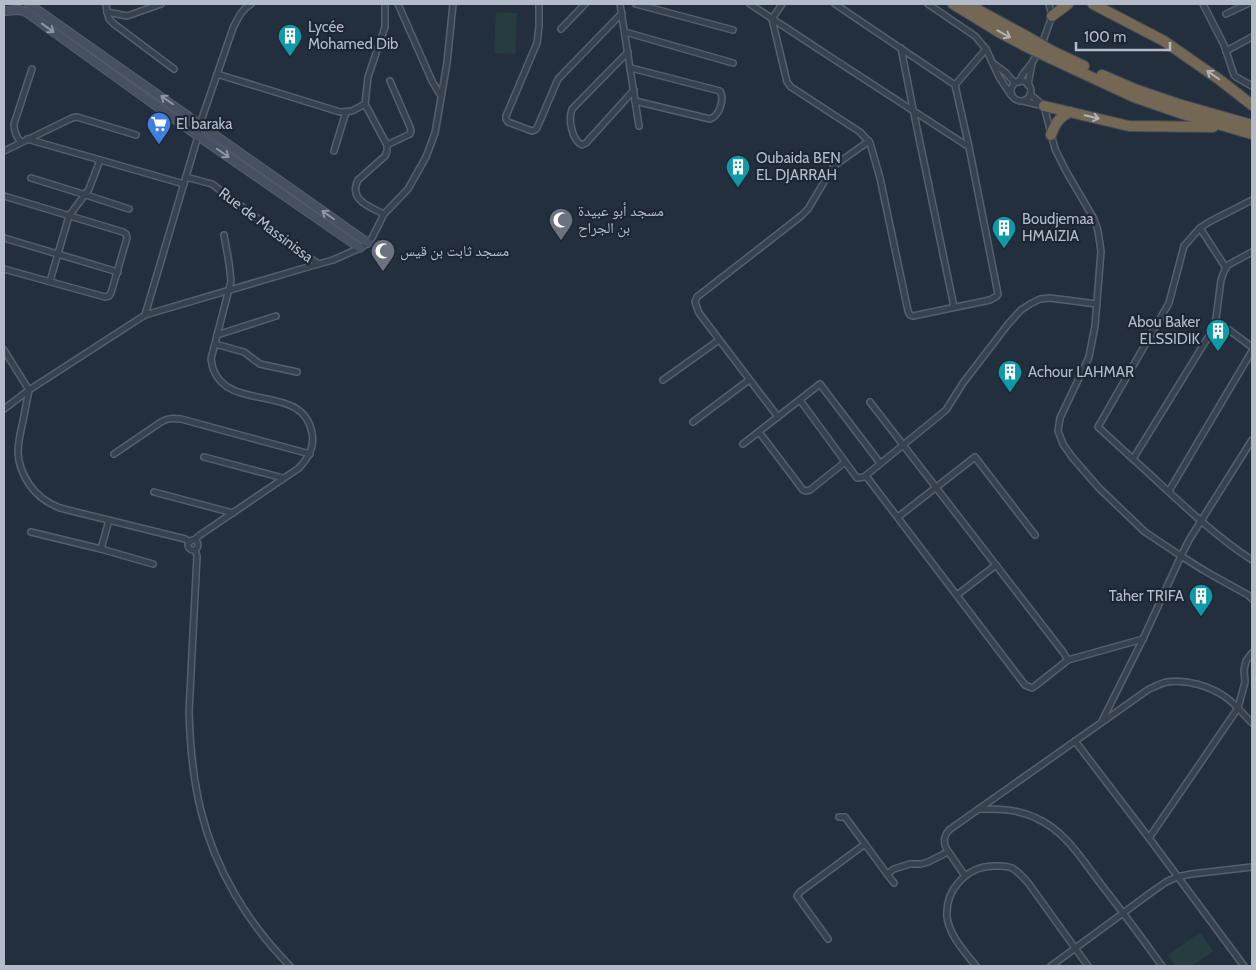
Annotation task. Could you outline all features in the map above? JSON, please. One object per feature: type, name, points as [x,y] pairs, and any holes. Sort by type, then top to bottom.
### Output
[{"type":"highway","points":[[953,4],[998,31],[1051,54],[1134,97],[1183,114],[1252,134]]},
{"type":"highway","points":[[967,4],[1026,42]]},
{"type":"highway","points":[[1052,16],[1068,4]]},
{"type":"highway","points":[[1094,5],[1164,42],[1220,80],[1252,105]]},
{"type":"highway","points":[[1051,54],[1137,90],[1252,126]]},
{"type":"highway","points":[[1044,106],[1129,126],[1229,127]]},
{"type":"highway","points":[[1051,134],[1060,118],[1070,112]]},
{"type":"main road","points":[[4,12],[13,4]]},
{"type":"main road","points":[[29,4],[368,243]]},
{"type":"main road","points":[[4,12],[19,10],[26,12],[198,136],[360,248]]},
{"type":"street","points":[[106,4],[109,18],[114,24],[174,69]]},
{"type":"street","points":[[107,12],[127,16],[161,4]]},
{"type":"street","points":[[145,315],[200,124],[217,74],[238,16],[251,4]]},
{"type":"street","points":[[384,214],[360,201],[356,196],[355,185],[358,180],[385,156],[386,151],[386,145],[365,104],[368,77],[385,27],[385,4]]},
{"type":"street","points":[[398,4],[432,81],[441,96]]},
{"type":"street","points":[[4,408],[145,315],[333,260],[368,243],[384,214],[408,189],[426,157],[435,133],[445,76],[453,4]]},
{"type":"street","points":[[539,4],[537,43],[506,116],[508,122],[532,131],[537,128],[558,78],[622,13]]},
{"type":"street","points":[[561,29],[585,4]]},
{"type":"street","points":[[620,4],[639,126]]},
{"type":"street","points":[[636,4],[733,30]]},
{"type":"street","points":[[750,4],[969,147]]},
{"type":"street","points":[[782,4],[772,19],[787,82],[791,87],[860,132],[873,150],[910,315],[913,316],[995,298],[998,294],[955,84],[835,4]]},
{"type":"street","points":[[928,4],[975,36],[986,49],[999,77],[1016,100],[1044,106]]},
{"type":"street","points":[[1011,95],[1011,88],[1032,63],[1040,47],[1052,16],[1049,4]]},
{"type":"street","points":[[1203,4],[1226,51],[1234,75],[1252,86]]},
{"type":"street","points":[[1226,14],[1247,4]]},
{"type":"street","points":[[625,32],[733,63]]},
{"type":"street","points":[[1226,51],[1252,37]]},
{"type":"street","points":[[901,48],[954,307]]},
{"type":"street","points":[[955,84],[986,49]]},
{"type":"street","points":[[628,52],[572,109],[570,113],[573,135],[577,142],[582,145],[586,143],[634,90]]},
{"type":"street","points":[[1032,63],[1028,85],[1030,94],[1044,106],[1055,149],[1094,219],[1101,251],[1095,326],[1089,356],[1060,418],[1058,431],[1063,444],[1099,488],[1145,532],[1252,599]]},
{"type":"street","points":[[994,64],[1017,82],[1028,85]]},
{"type":"street","points":[[631,68],[720,91],[722,96],[718,113],[712,119],[635,101]]},
{"type":"street","points":[[21,142],[14,131],[14,124],[32,70]]},
{"type":"street","points":[[217,74],[340,112],[352,111],[365,104]]},
{"type":"street","points":[[432,81],[445,76]]},
{"type":"street","points":[[386,145],[410,134],[411,131],[390,81]]},
{"type":"street","points":[[1022,101],[1026,100],[1030,94]]},
{"type":"street","points":[[334,151],[346,112]]},
{"type":"street","points":[[4,151],[68,119],[77,117],[136,135]]},
{"type":"street","points":[[27,139],[184,184]]},
{"type":"street","points":[[778,417],[699,313],[696,302],[697,297],[802,216],[833,167],[868,141]]},
{"type":"street","points":[[50,281],[70,216],[89,190],[100,160]]},
{"type":"street","name":"Rue de Massinissa","points":[[186,177],[212,184],[318,264]]},
{"type":"street","points":[[31,178],[86,194],[129,210]]},
{"type":"street","points":[[4,196],[123,232],[128,238],[109,296],[105,297],[4,269]]},
{"type":"street","points":[[1252,200],[1200,228],[1184,246],[1171,297],[1164,314],[1098,427],[1169,492],[1252,560]]},
{"type":"street","points":[[1200,228],[1226,268]]},
{"type":"street","points":[[224,235],[231,281],[215,344],[212,359],[213,370],[220,380],[237,391],[293,406],[301,411],[311,426],[313,436],[310,454],[299,468],[200,535],[192,541],[189,547],[191,550],[195,550],[197,556],[190,730],[196,787],[201,812],[212,846],[228,883],[257,928],[266,941],[290,966]]},
{"type":"street","points":[[4,238],[118,272]]},
{"type":"street","points":[[1133,459],[1215,326],[1221,280],[1226,268],[1228,265],[1252,252]]},
{"type":"street","points":[[800,400],[857,478],[860,478],[866,476],[904,446],[946,410],[963,383],[1009,323],[1025,307],[1040,299],[1050,298],[1097,304]]},
{"type":"street","points":[[217,335],[276,316]]},
{"type":"street","points":[[1217,321],[1252,347]]},
{"type":"street","points":[[663,380],[719,340]]},
{"type":"street","points":[[215,344],[244,352],[260,364],[297,372]]},
{"type":"street","points":[[4,350],[29,390],[17,449],[18,461],[22,472],[35,492],[50,504],[60,508],[192,541]]},
{"type":"street","points":[[1169,492],[1252,351]]},
{"type":"street","points":[[693,422],[750,380]]},
{"type":"street","points":[[743,444],[820,384],[880,464]]},
{"type":"street","points":[[870,402],[1064,652],[1068,660]]},
{"type":"street","points":[[114,454],[161,422],[172,418],[310,454]]},
{"type":"street","points":[[759,432],[803,490],[810,490],[845,462]]},
{"type":"street","points":[[1102,723],[1181,556],[1252,440]]},
{"type":"street","points":[[204,457],[284,478]]},
{"type":"street","points":[[898,518],[975,457],[1035,535]]},
{"type":"street","points":[[866,476],[1028,687],[1032,688],[1035,686],[1068,660],[1143,638]]},
{"type":"street","points":[[154,492],[233,513]]},
{"type":"street","points":[[101,549],[109,520]]},
{"type":"street","points":[[32,532],[153,564]]},
{"type":"street","points":[[957,595],[996,565]]},
{"type":"street","points":[[1149,838],[1238,708],[1245,682],[1244,670],[1246,661],[1252,653]]},
{"type":"street","points":[[965,876],[948,852],[944,844],[944,836],[979,809],[1149,689],[1168,682],[1181,682],[1215,690],[1226,697],[1252,723]]},
{"type":"street","points":[[1075,741],[1244,966]]},
{"type":"street","points":[[979,809],[1004,809],[1035,817],[1060,833],[1071,844],[1162,966]]},
{"type":"street","points":[[840,817],[846,817],[894,883]]},
{"type":"street","points":[[828,938],[797,896],[865,844]]},
{"type":"street","points":[[887,874],[894,869],[910,864],[928,862],[948,852]]},
{"type":"street","points":[[976,966],[954,936],[948,924],[948,904],[955,885],[972,871],[989,866],[1003,866],[1021,874],[1088,966]]},
{"type":"street","points":[[1051,966],[1123,912],[1160,886],[1177,877],[1252,867]]},
{"type":"green space","points":[[496,12],[517,13],[515,54],[494,53]]},
{"type":"green space","points":[[1200,932],[1213,951],[1192,966],[1176,966],[1168,955]]},
{"type":"place","name":"Lycée Mohamed Dib","points":[[290,57]]},
{"type":"place","name":"El baraka","points":[[159,145]]},
{"type":"place","name":"Oubaida BEN EL DJARRAH","points":[[738,188]]},
{"type":"place","name":"مسجد أبو عبيدة بن الجراح","points":[[561,241]]},
{"type":"place","name":"Boudjemaa HMAIZIA","points":[[1004,249]]},
{"type":"place","name":"مسجد ثابت بن قيس","points":[[383,272]]},
{"type":"place","name":"Abou Baker ELSSIDIK","points":[[1218,352]]},
{"type":"place","name":"Achour LAHMAR","points":[[1010,393]]},
{"type":"place","name":"Taher TRIFA","points":[[1201,617]]}]
